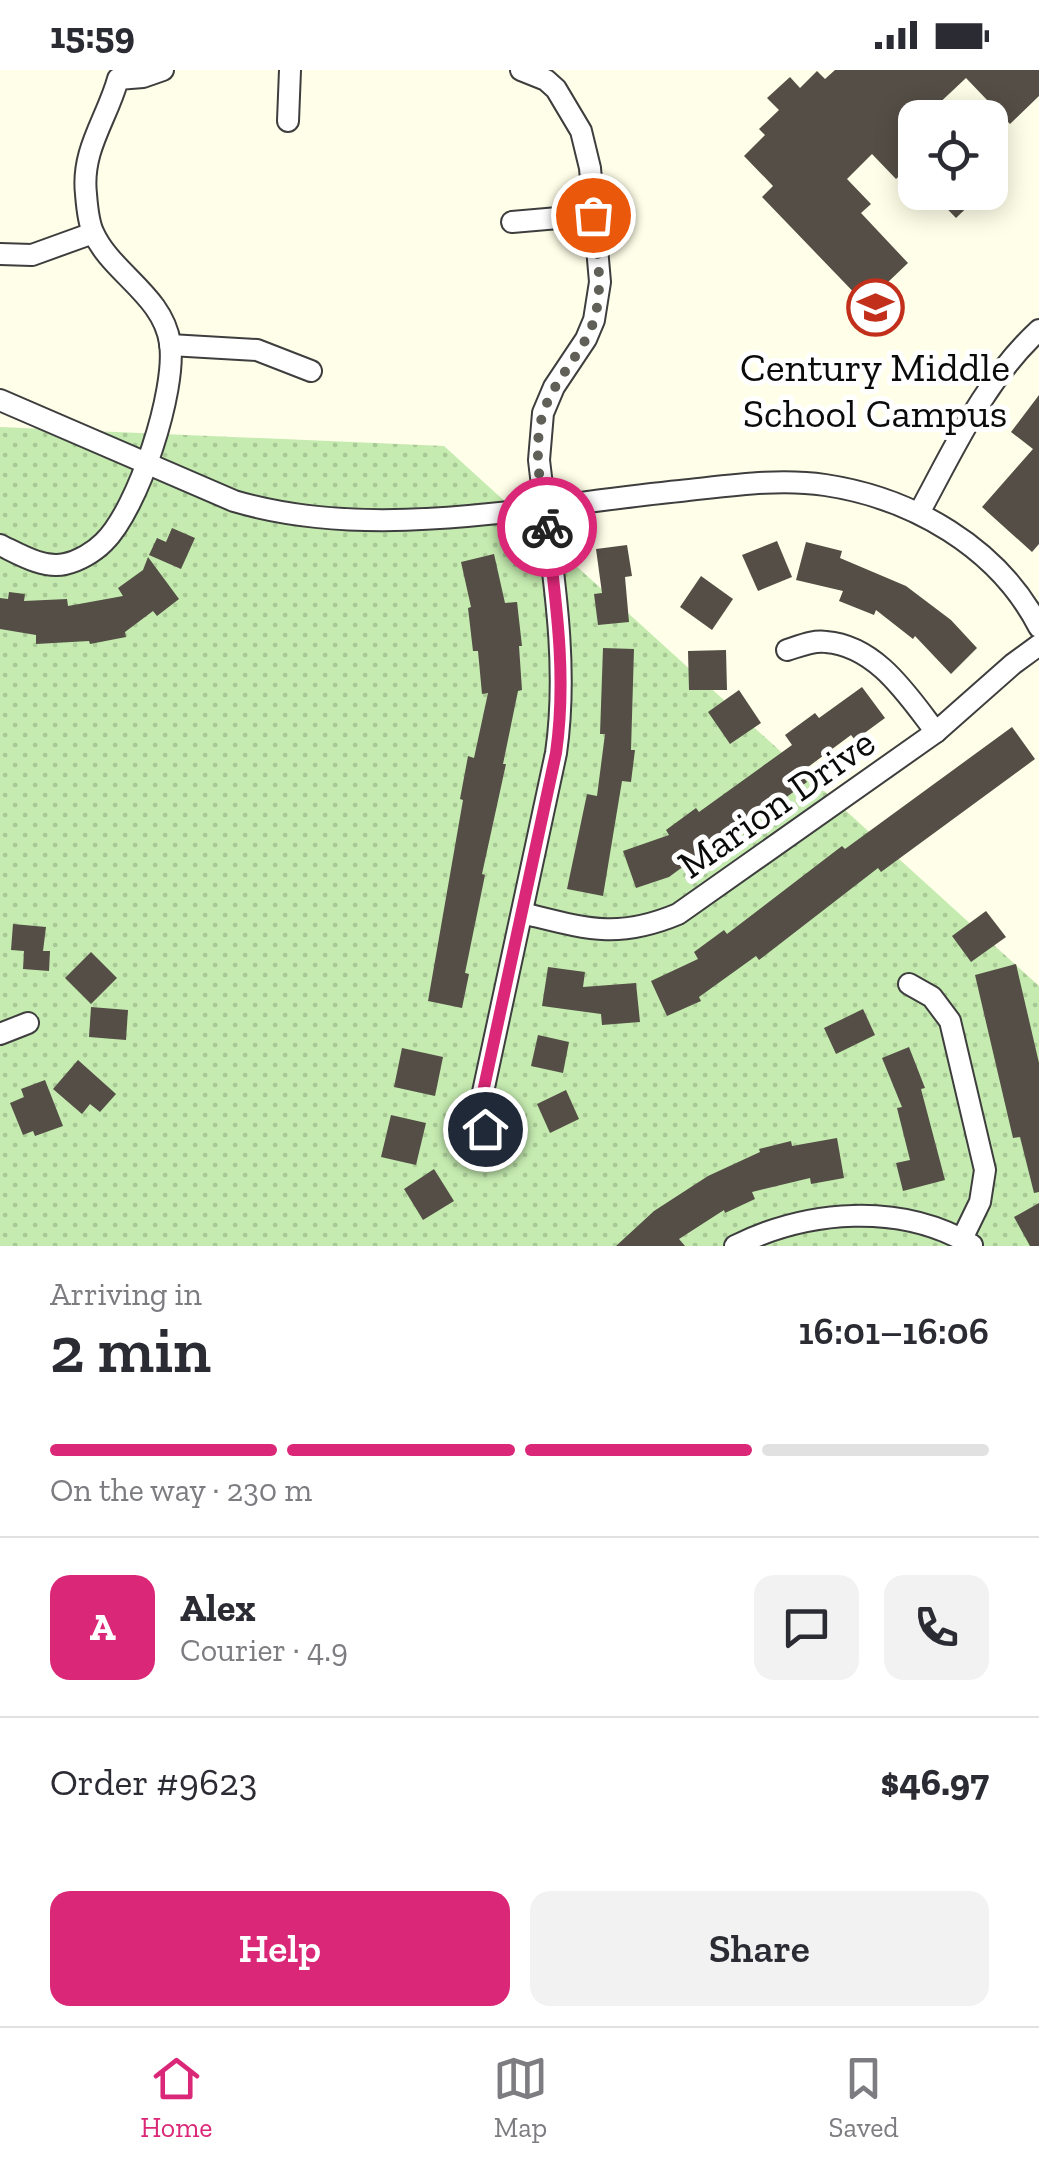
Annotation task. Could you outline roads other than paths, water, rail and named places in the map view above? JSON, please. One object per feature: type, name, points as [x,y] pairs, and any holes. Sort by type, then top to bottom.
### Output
[{"type":"street","points":[[0,546],[49,565],[90,554],[112,533],[145,465],[166,408],[170,344],[157,311],[93,233],[85,180],[88,156],[118,79],[163,70]]},
{"type":"street","points":[[288,121],[290,70]]},
{"type":"street","points":[[495,1152],[485,1129],[481,1104],[562,712],[562,670],[538,440],[543,413],[554,387],[586,338],[599,296],[588,153],[575,119],[556,89],[546,80],[521,70]]},
{"type":"street","points":[[512,222],[593,215]]},
{"type":"street","points":[[0,254],[32,255],[93,233]]},
{"type":"street","points":[[919,513],[983,396],[1039,330]]},
{"type":"street","points":[[170,344],[257,350],[311,371]]},
{"type":"street","points":[[0,400],[145,465],[259,508],[346,521],[412,519],[755,484],[793,483],[854,490],[919,513],[942,526],[985,558],[1017,593],[1039,627]]},
{"type":"street","points":[[787,650],[830,642],[870,660],[891,675],[936,732]]},
{"type":"street","name":"Marion Drive","points":[[522,913],[614,931],[653,924],[678,914],[936,732],[1039,645]]},
{"type":"street","points":[[735,1246],[796,1222],[852,1215],[913,1222],[968,1242],[986,1180],[965,1081],[946,1013],[932,997],[910,984]]},
{"type":"street","points":[[0,1034],[28,1023]]},
{"type":"place","name":"Century Middle School Campus","points":[[875,308]]}]
